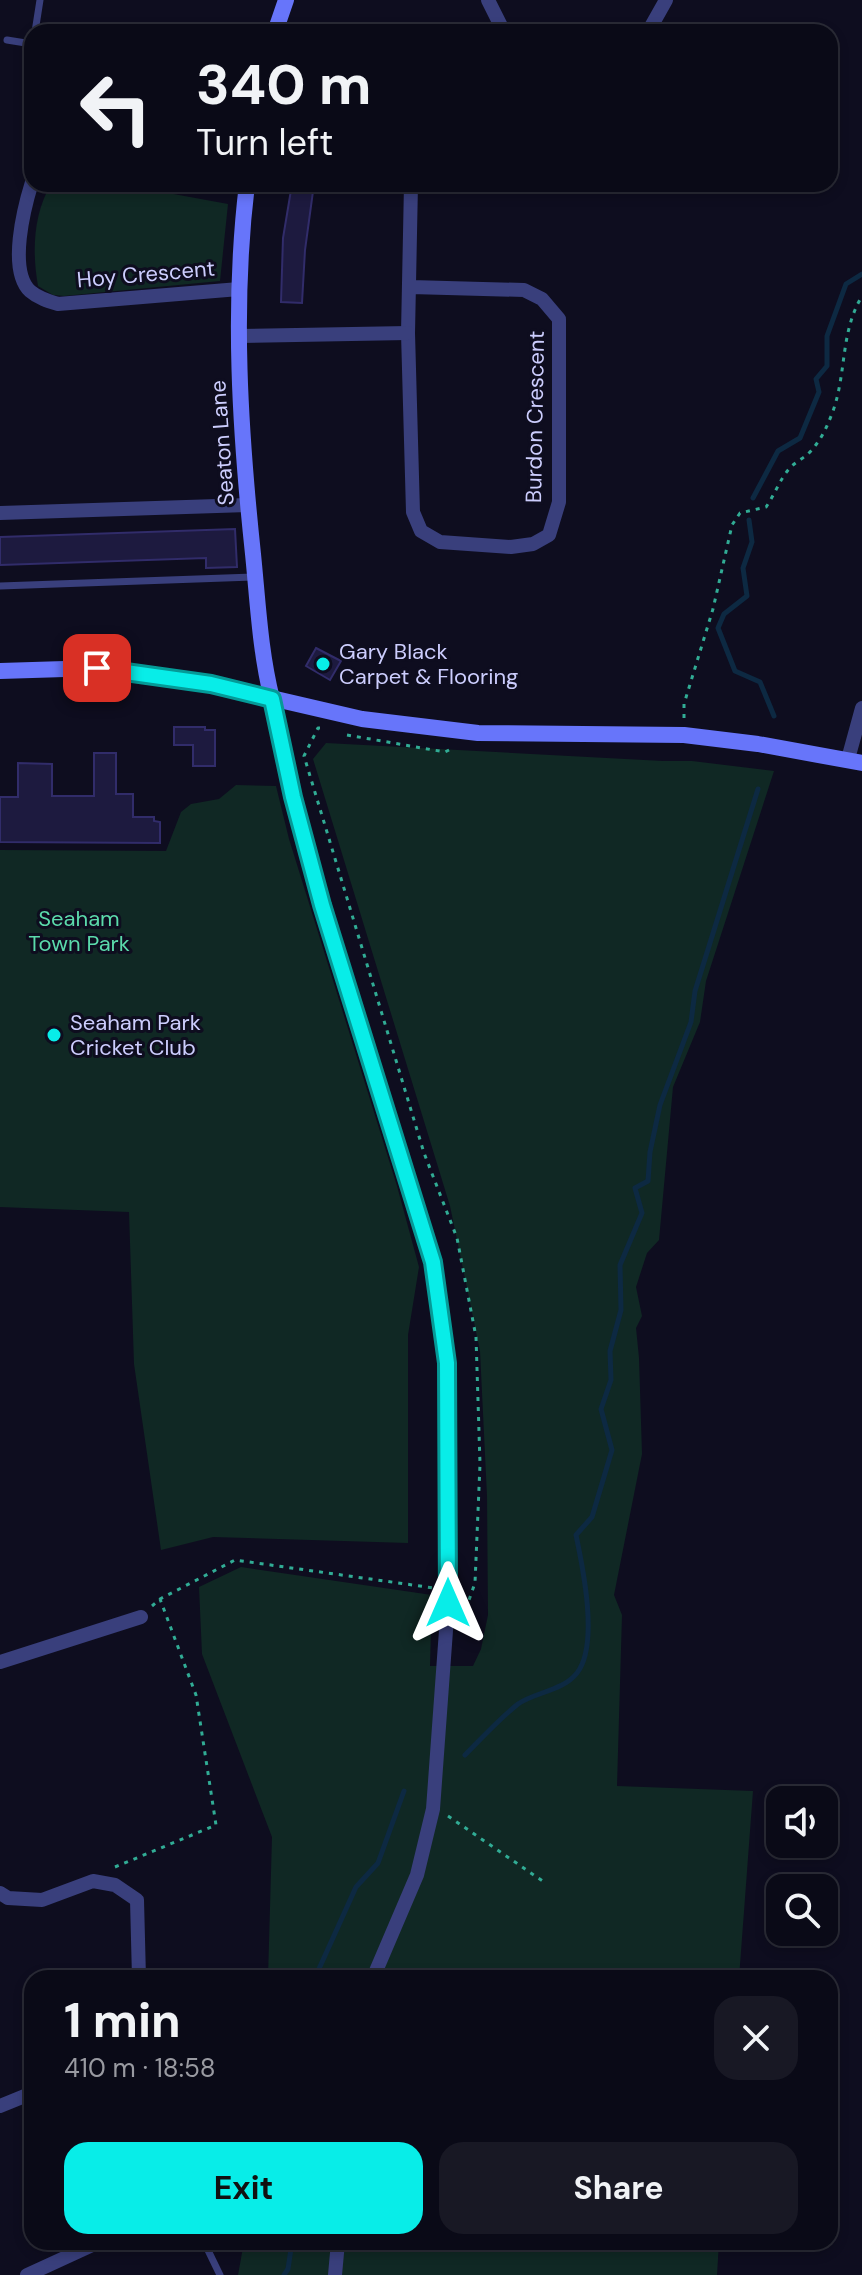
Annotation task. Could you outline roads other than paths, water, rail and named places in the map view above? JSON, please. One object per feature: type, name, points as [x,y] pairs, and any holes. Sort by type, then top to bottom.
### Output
[{"type":"main road","points":[[278,24],[286,0]]},
{"type":"main road","name":"Seaton Lane","points":[[247,192],[238,336],[248,505],[263,664],[272,699]]},
{"type":"main road","points":[[0,671],[97,668],[211,684],[362,719],[478,733],[684,735],[855,761]]},
{"type":"street","points":[[488,0],[500,24]]},
{"type":"street","points":[[652,24],[666,0]]},
{"type":"street","name":"Hoy Crescent","points":[[29,192],[23,217],[20,272],[27,289],[40,298],[58,304],[239,289]]},
{"type":"street","name":"Burdon Crescent","points":[[411,192],[408,333],[413,512],[421,531],[440,542],[511,547],[533,544],[549,535],[559,502],[559,319],[542,299],[524,290],[411,287]]},
{"type":"street","points":[[238,336],[408,333]]},
{"type":"street","points":[[0,513],[248,505]]},
{"type":"street","points":[[272,699],[293,797],[322,905],[433,1262],[447,1363],[448,1603],[433,1809],[417,1875],[376,1970]]},
{"type":"street","points":[[855,761],[862,708]]},
{"type":"street","points":[[0,1662],[141,1617]]},
{"type":"street","points":[[0,1893],[8,1898],[42,1900],[93,1881],[115,1885],[137,1900],[139,1970]]},
{"type":"street","points":[[0,2106],[24,2096]]},
{"type":"street","points":[[27,2275],[82,2250]]},
{"type":"street","points":[[335,2275],[337,2250]]},
{"type":"lane","points":[[36,24],[40,0]]},
{"type":"lane","points":[[7,40],[24,43]]},
{"type":"lane","points":[[0,586],[255,577]]},
{"type":"lane","points":[[208,2250],[220,2275]]},
{"type":"waterway","points":[[753,498],[778,451],[800,438],[819,392],[816,379],[827,366],[827,336],[846,284],[862,274]]},
{"type":"waterway","points":[[749,520],[752,542],[743,568],[747,596],[724,614],[718,628],[735,671],[760,682],[774,716]]},
{"type":"waterway","points":[[465,1755],[518,1704],[571,1679],[584,1660],[587,1606],[576,1535],[592,1517],[612,1450],[601,1409],[611,1380],[610,1351],[621,1310],[620,1265],[642,1213],[635,1188],[648,1181],[650,1152],[660,1105],[691,1022],[695,991],[758,789]]},
{"type":"waterway","points":[[318,1970],[356,1887],[378,1863],[404,1791]]},
{"type":"waterway","points":[[284,2275],[291,2250]]},
{"type":"place","name":"Gary Black Carpet & Flooring","points":[[323,664]]},
{"type":"place","name":"Seaham Park Cricket Club","points":[[54,1035]]},
{"type":"park label","name":"Seaham Town Park","points":[[79,930]]}]
